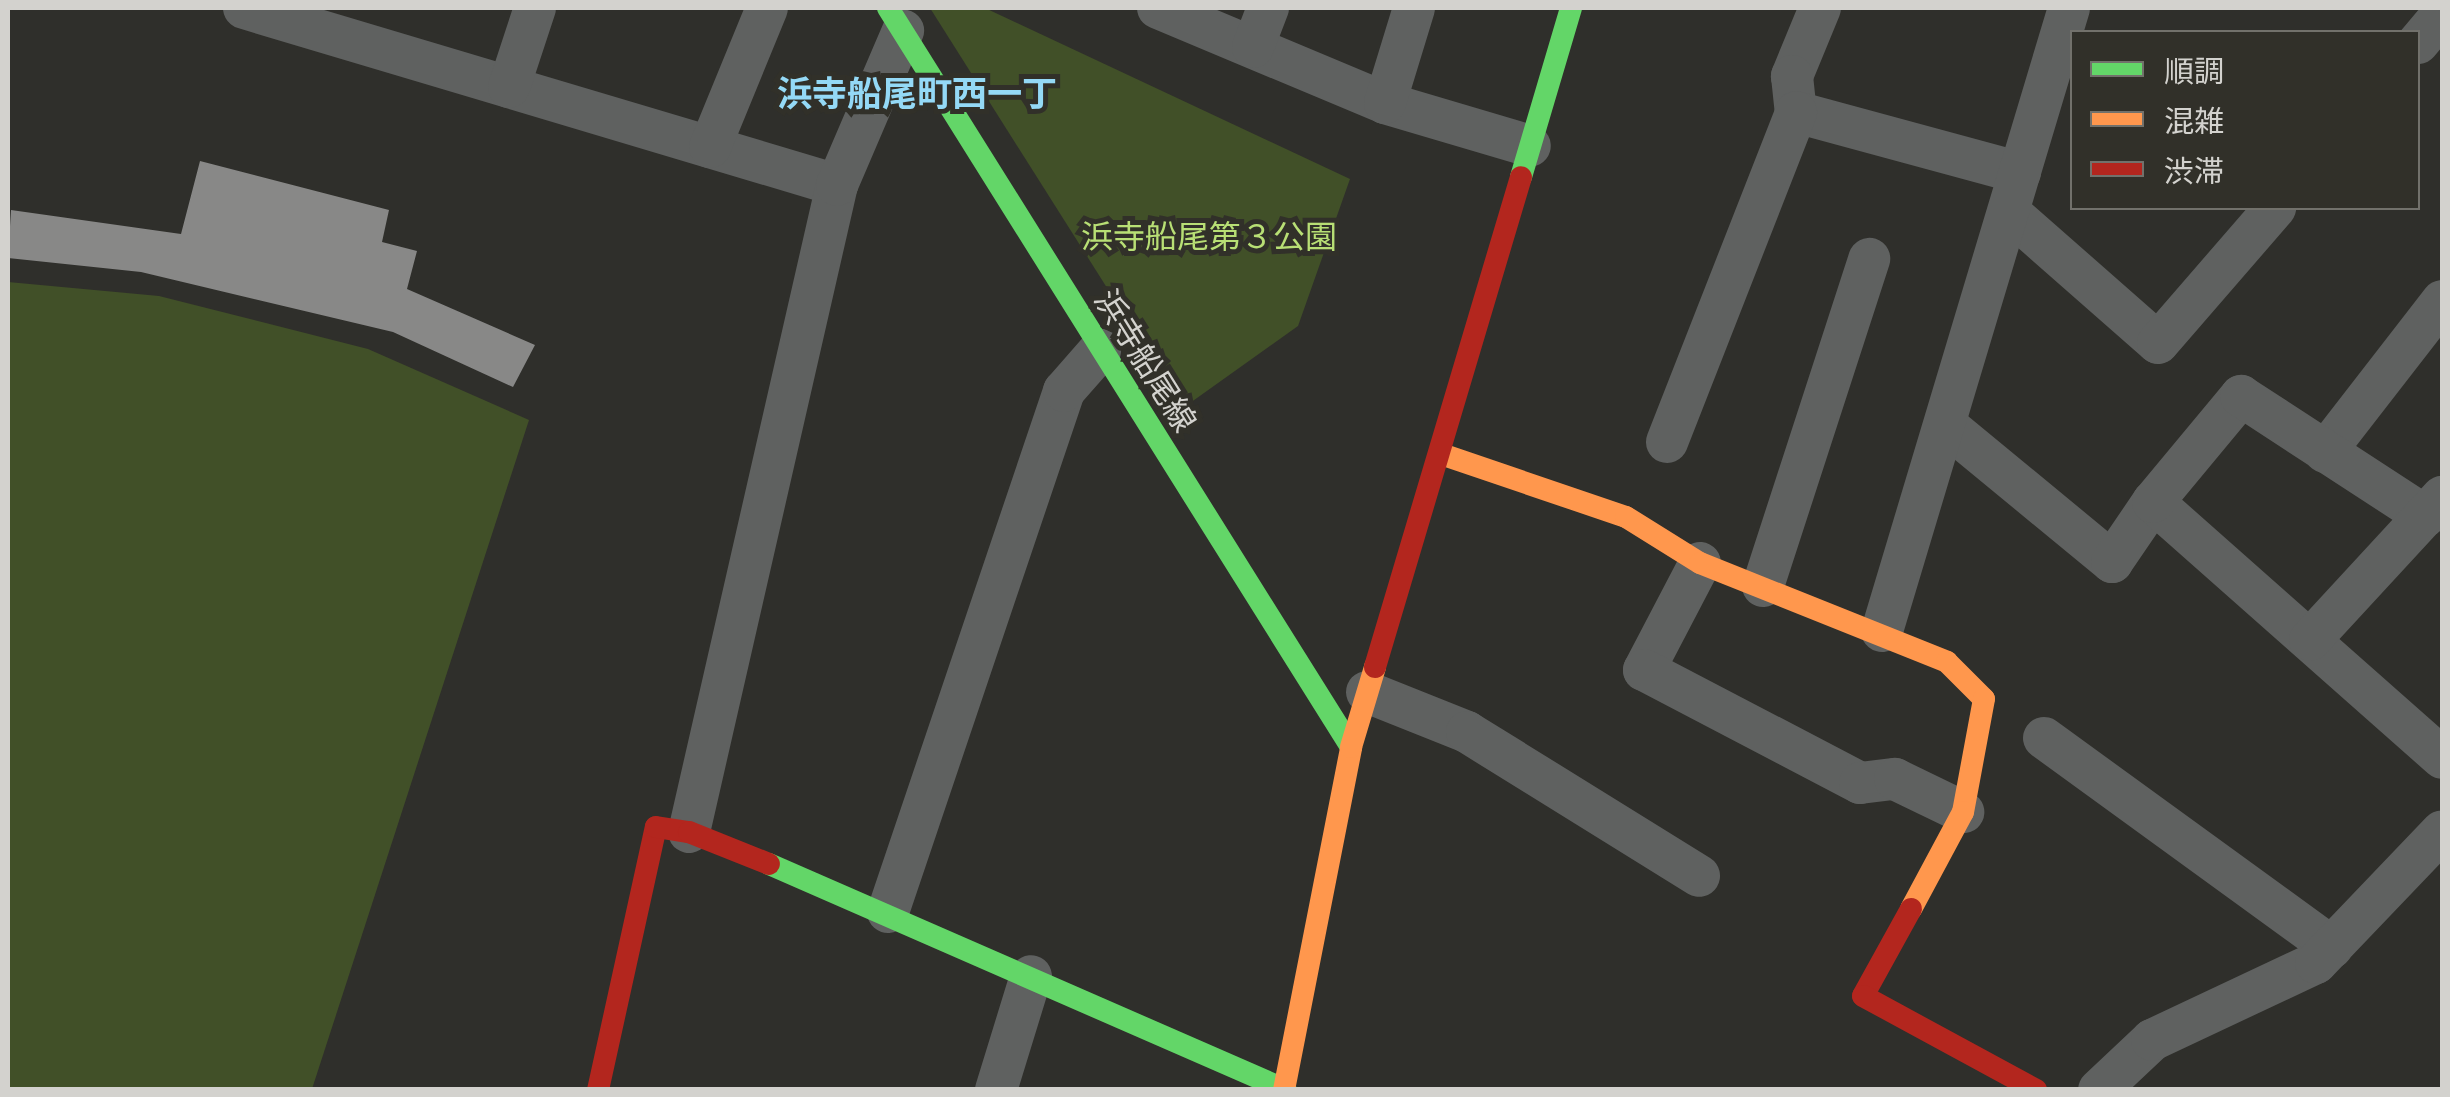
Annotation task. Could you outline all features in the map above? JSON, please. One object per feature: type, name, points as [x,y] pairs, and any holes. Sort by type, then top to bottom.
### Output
[{"type":"street","points":[[510,87],[535,8]]},
{"type":"street","points":[[710,147],[768,8]]},
{"type":"street","points":[[1158,8],[1386,103],[1530,146]]},
{"type":"street","points":[[1253,47],[1268,8]]},
{"type":"street","points":[[1386,103],[1414,8]]},
{"type":"street","points":[[1667,442],[1796,112],[1792,76],[1820,8]]},
{"type":"street","points":[[1882,631],[1947,426],[2068,8]]},
{"type":"street","points":[[265,10],[358,24],[510,87],[837,185]]},
{"type":"street","points":[[598,1090],[656,827],[689,832],[888,912],[1284,1089],[1350,746],[1442,454],[1530,146],[1560,10]]},
{"type":"street","points":[[2420,40],[2442,10]]},
{"type":"street","points":[[689,832],[837,185],[896,19]]},
{"type":"street","name":"浜寺船尾線","points":[[896,19],[1350,746]]},
{"type":"street","points":[[1796,112],[2015,193],[2158,343],[2273,210]]},
{"type":"street","points":[[1762,586],[1869,260]]},
{"type":"street","points":[[2326,452],[2442,301]]},
{"type":"street","points":[[888,912],[1064,391],[1100,350]]},
{"type":"street","points":[[1947,426],[2112,562],[2153,502],[2241,396],[2326,452],[2434,507],[2310,640]]},
{"type":"street","points":[[1442,454],[1626,517],[1700,563],[1882,631],[1946,662],[1984,699],[1963,812],[1864,996],[2036,1090]]},
{"type":"street","points":[[2153,502],[2442,758]]},
{"type":"street","points":[[1700,563],[1644,670],[1860,783],[1895,779],[1963,812]]},
{"type":"street","points":[[1367,692],[1467,732],[1699,876]]},
{"type":"street","points":[[2044,738],[2332,947]]},
{"type":"street","points":[[2098,1090],[2152,1040],[2316,963],[2442,831]]},
{"type":"street","points":[[996,1090],[1030,976]]},
{"type":"green space","name":"浜寺船尾第３公園","points":[[930,8],[985,8],[1350,179],[1298,326],[1183,408]]},
{"type":"green space","points":[[8,282],[159,296],[368,349],[529,420],[312,1089],[8,1089]]},
{"type":"building","points":[[200,161],[389,210],[382,242],[417,251],[407,289],[535,345],[513,387],[393,332],[141,272],[8,258],[11,210],[181,234]]},
{"type":"traffic: fast","points":[[888,8],[1351,747]]},
{"type":"traffic: fast","points":[[1521,177],[1571,8]]},
{"type":"traffic: fast","points":[[769,864],[1286,1090]]},
{"type":"traffic: slow","points":[[1441,454],[1626,517],[1700,563],[1947,662],[1984,699],[1963,812],[1911,909]]},
{"type":"traffic: slow","points":[[1284,1090],[1351,747],[1375,667]]},
{"type":"traffic: jam","points":[[1375,667],[1521,177]]},
{"type":"traffic: jam","points":[[598,1090],[656,827],[689,832],[769,864]]},
{"type":"traffic: jam","points":[[1911,909],[1863,996],[2036,1090]]},
{"type":"district","name":"浜寺船尾町西一丁","points":[[917,94]]}]
